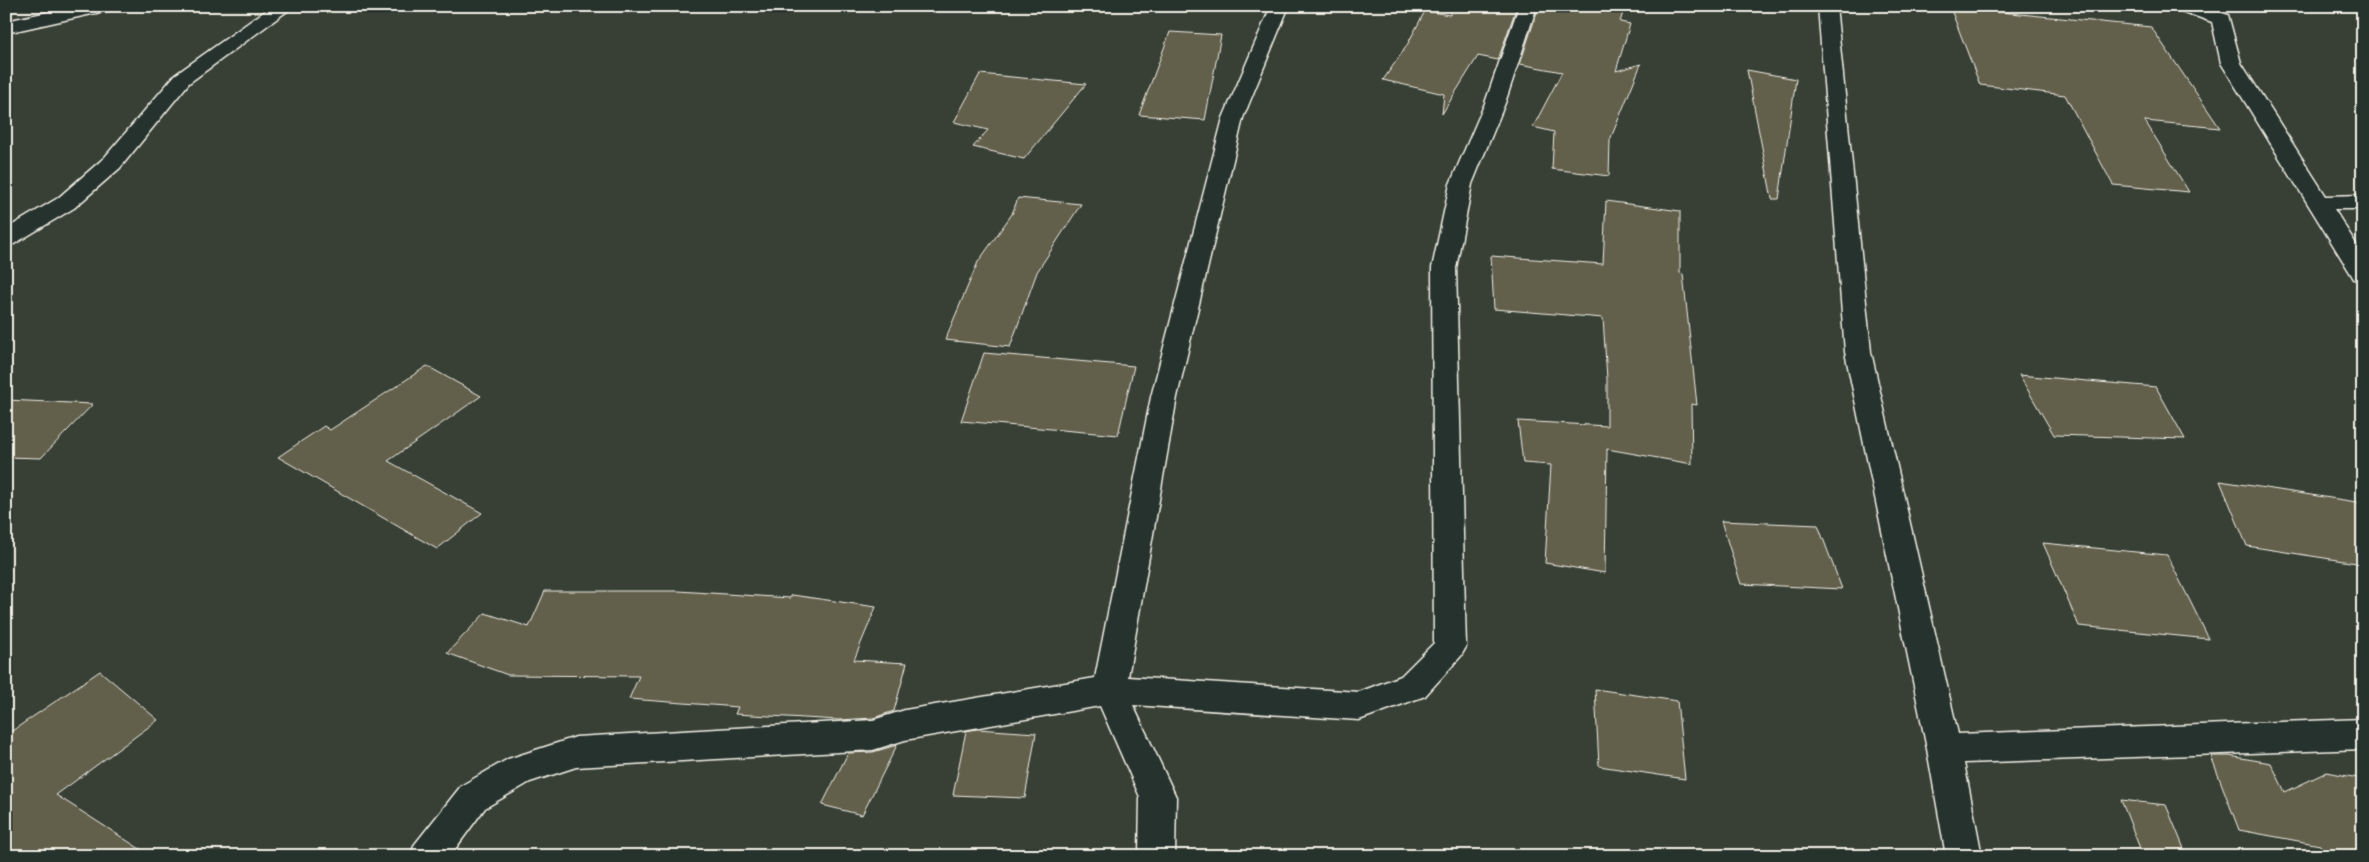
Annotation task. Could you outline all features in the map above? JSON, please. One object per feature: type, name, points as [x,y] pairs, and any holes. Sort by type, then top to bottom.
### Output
[{"type":"street","points":[[6,27],[103,6]]},
{"type":"street","points":[[6,239],[66,203],[112,163],[182,79],[284,6]]},
{"type":"street","points":[[1157,856],[1158,797],[1109,690],[1164,397],[1233,118],[1280,6]]},
{"type":"street","points":[[428,856],[473,797],[520,770],[576,752],[873,734],[905,724],[1109,690],[1360,706],[1413,686],[1450,646],[1444,268],[1461,184],[1495,103],[1528,6]]},
{"type":"street","points":[[1827,6],[1858,352],[1944,749],[1964,856]]},
{"type":"street","points":[[2185,6],[2221,19],[2231,63],[2363,274]]},
{"type":"street","points":[[2318,203],[2363,202]]},
{"type":"street","points":[[1944,749],[2363,734]]},
{"type":"building","points":[[1451,6],[1517,6],[1498,60],[1478,56],[1442,114],[1444,94],[1383,80],[1406,47],[1425,11],[1450,15]]},
{"type":"building","points":[[1539,6],[1625,6],[1620,22],[1630,24],[1616,71],[1641,64],[1610,140],[1609,176],[1552,169],[1554,132],[1533,127],[1562,72],[1520,64]]},
{"type":"building","points":[[1950,7],[2151,27],[2220,128],[2145,121],[2189,192],[2113,185],[2065,95],[1980,85]]},
{"type":"building","points":[[1170,32],[1221,35],[1205,120],[1139,115]]},
{"type":"building","points":[[1747,70],[1796,79],[1779,199],[1772,199]]},
{"type":"building","points":[[980,74],[1086,84],[1024,159],[973,147],[988,130],[954,122]]},
{"type":"building","points":[[1018,198],[1081,204],[1037,272],[1010,347],[945,340],[978,262],[1012,214]]},
{"type":"building","points":[[1606,201],[1680,211],[1680,273],[1683,274],[1697,405],[1691,404],[1692,464],[1607,449],[1605,573],[1545,563],[1551,465],[1523,463],[1518,421],[1607,426],[1607,379],[1603,318],[1494,309],[1491,256],[1603,264]]},
{"type":"building","points":[[984,353],[1134,366],[1118,435],[961,421]]},
{"type":"building","points":[[427,366],[481,396],[388,461],[482,513],[437,549],[278,457],[324,426],[330,430]]},
{"type":"building","points":[[2019,375],[2156,387],[2185,439],[2054,435]]},
{"type":"building","points":[[6,400],[93,404],[41,458],[6,457]]},
{"type":"building","points":[[2220,481],[2363,503],[2363,564],[2247,546]]},
{"type":"building","points":[[1721,521],[1818,525],[1842,589],[1741,584]]},
{"type":"building","points":[[2043,543],[2167,555],[2209,639],[2079,626]]},
{"type":"building","points":[[545,591],[678,591],[790,598],[792,595],[876,607],[854,660],[907,663],[894,711],[873,718],[839,720],[735,714],[738,707],[629,699],[639,676],[508,675],[447,653],[485,613],[529,627]]},
{"type":"building","points":[[100,671],[158,720],[56,795],[151,856],[6,856],[6,735]]},
{"type":"building","points":[[1595,689],[1677,701],[1685,779],[1599,766]]},
{"type":"building","points":[[977,729],[1036,733],[1025,798],[953,795],[966,731]]},
{"type":"building","points":[[897,745],[862,815],[822,805],[848,753],[873,752]]},
{"type":"building","points":[[2211,756],[2229,756],[2271,763],[2285,792],[2327,772],[2363,779],[2363,856],[2325,856],[2320,845],[2239,830]]},
{"type":"building","points":[[2121,800],[2166,805],[2187,856],[2143,856]]}]
